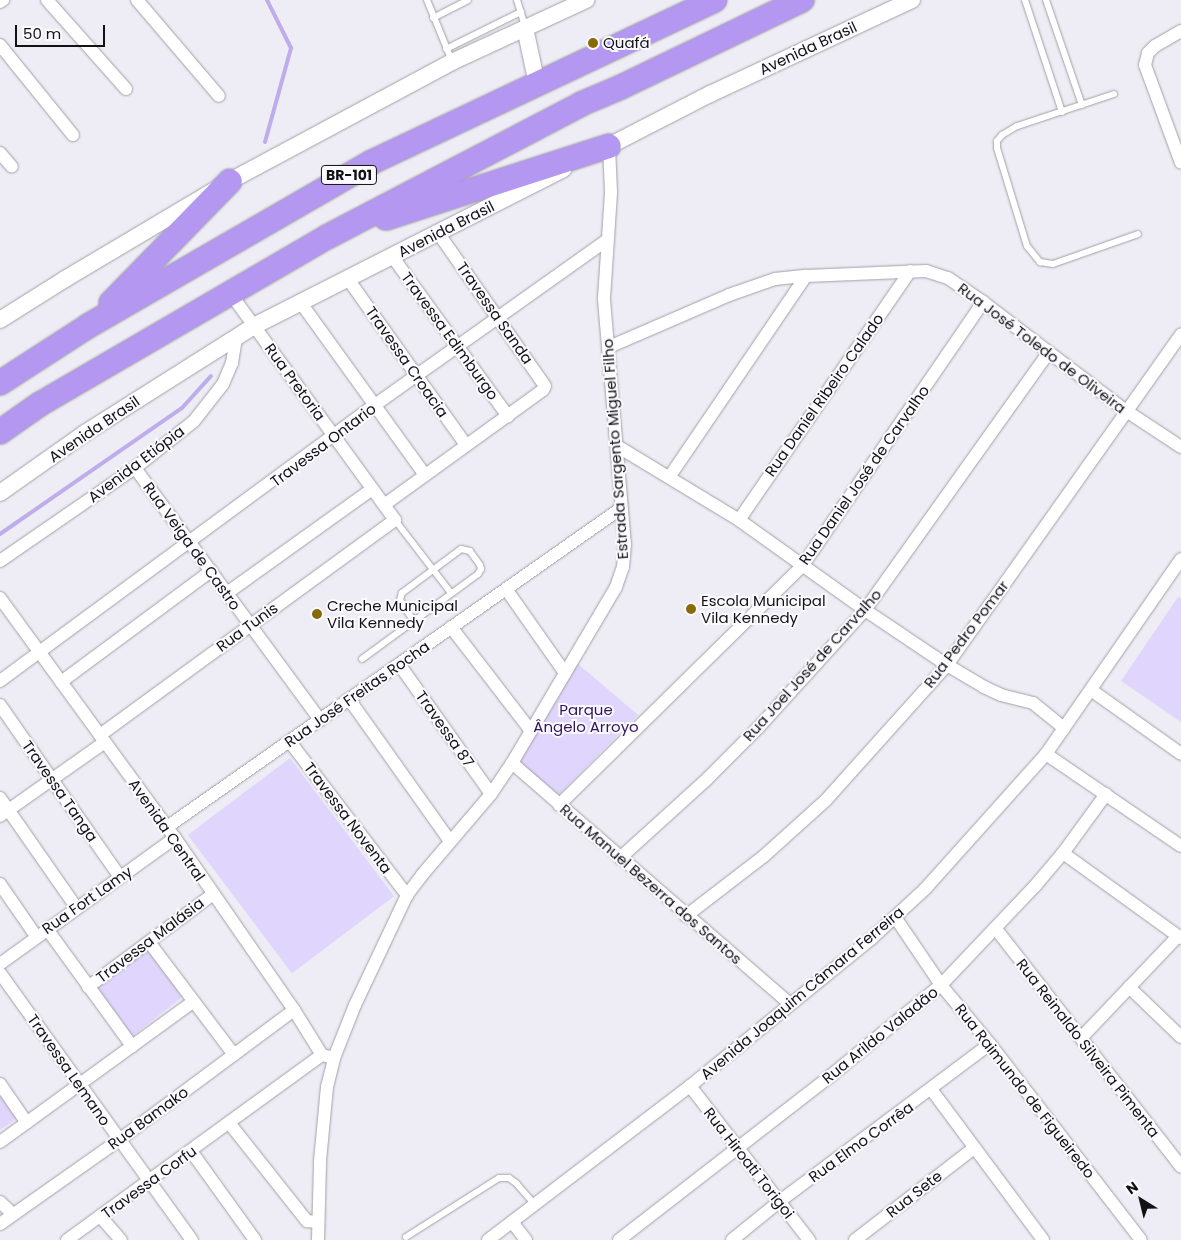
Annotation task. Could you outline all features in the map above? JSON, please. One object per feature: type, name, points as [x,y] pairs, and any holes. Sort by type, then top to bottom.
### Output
[{"type":"highway","name":"BR-101","points":[[0,383],[12,367],[88,326],[372,162],[715,0]]},
{"type":"highway","name":"BR-101","points":[[0,432],[40,404],[327,237],[581,104],[621,87],[802,0]]},
{"type":"highway","points":[[327,237],[609,146]]},
{"type":"highway","points":[[88,326],[230,181]]},
{"type":"street","points":[[47,0],[126,89]]},
{"type":"street","points":[[137,0],[219,96]]},
{"type":"street","points":[[0,320],[65,278],[449,55],[525,28],[586,0]]},
{"type":"street","name":"Avenida Brasil","points":[[0,494],[85,433],[254,326],[439,234],[710,94],[912,0]]},
{"type":"street","points":[[525,28],[537,84]]},
{"type":"street","points":[[1181,31],[1155,46],[1148,53],[1145,65],[1181,163]]},
{"type":"street","points":[[0,45],[73,135]]},
{"type":"street","name":"Estrada Sargento Miguel Filho","points":[[318,1240],[312,1222],[328,1056],[355,1005],[407,895],[491,794],[512,763],[616,587],[623,567],[625,545],[620,509],[617,446],[604,298],[611,192],[609,146]]},
{"type":"street","points":[[0,152],[12,167]]},
{"type":"street","name":"Travessa Sanda","points":[[439,234],[545,386],[539,393],[508,416]]},
{"type":"street","name":"Travessa Ontario","points":[[0,681],[375,405],[607,240]]},
{"type":"street","name":"Travessa Edimburgo","points":[[392,256],[508,416]]},
{"type":"street","name":"Rua José Toledo de Oliveira","points":[[609,347],[758,284],[806,276],[910,271],[931,272],[948,278],[984,302],[1048,353],[1125,410],[1181,447]]},
{"type":"street","name":"Rua Daniel Ribeiro Calado","points":[[738,520],[910,271]]},
{"type":"street","points":[[670,476],[806,276]]},
{"type":"street","name":"Travessa Croacia","points":[[348,279],[466,445]]},
{"type":"street","name":"Rua Pretoria","points":[[230,293],[395,520]]},
{"type":"street","name":"Rua Daniel José de Carvalho","points":[[559,805],[803,565],[984,302]]},
{"type":"street","points":[[300,303],[426,475]]},
{"type":"street","name":"Rua Pedro Pomar","points":[[686,916],[764,856],[812,813],[947,665],[1125,410],[1181,334]]},
{"type":"street","name":"Avenida Etiópia","points":[[0,561],[135,468],[173,439],[210,403],[223,384],[232,363],[236,338]]},
{"type":"street","name":"Rua Joel José de Carvalho","points":[[620,858],[707,779],[745,741],[865,610],[1048,353]]},
{"type":"street","points":[[384,505],[508,416]]},
{"type":"street","points":[[617,446],[670,476],[738,520],[865,610],[947,665],[1001,695],[1033,703],[1064,728]]},
{"type":"street","name":"Rua Veiga de Castro","points":[[135,468],[320,720]]},
{"type":"street","points":[[227,593],[372,489]]},
{"type":"street","name":"Rua José Freitas Rocha","points":[[166,827],[290,742],[349,698],[620,509]]},
{"type":"street","name":"Rua Tunis","points":[[4,813],[52,780],[250,625],[395,520]]},
{"type":"street","name":"Avenida Joaquim Câmara Ferreira","points":[[488,1240],[690,1086],[871,940],[931,882],[1046,754],[1176,576],[1181,559]]},
{"type":"street","points":[[61,682],[211,571]]},
{"type":"street","points":[[506,589],[565,673]]},
{"type":"street","name":"Avenida Central","points":[[0,598],[175,838],[328,1056]]},
{"type":"street","points":[[450,627],[531,731]]},
{"type":"street","name":"Travessa 87","points":[[399,664],[491,794]]},
{"type":"street","points":[[1091,690],[1181,754]]},
{"type":"street","points":[[349,698],[450,841]]},
{"type":"street","name":"Travessa Tanga","points":[[0,705],[120,877]]},
{"type":"street","name":"Travessa Noventa","points":[[290,742],[407,895]]},
{"type":"street","points":[[1046,754],[1181,846]]},
{"type":"street","name":"Rua Manuel Bezerra dos Santos","points":[[512,763],[686,916],[790,1004]]},
{"type":"street","name":"Rua Arildo Valadão","points":[[619,1240],[735,1147],[828,1078],[941,985],[996,928],[1063,853],[1106,794]]},
{"type":"street","points":[[0,798],[4,813],[76,907]]},
{"type":"street","name":"Rua Fort Lamy","points":[[0,964],[76,907],[175,838]]},
{"type":"street","points":[[1063,853],[1179,937],[1081,1038]]},
{"type":"street","points":[[0,884],[88,987],[132,1046]]},
{"type":"street","name":"Travessa Malásia","points":[[88,987],[213,894]]},
{"type":"street","name":"Rua Raimundo de Figueiredo","points":[[894,917],[941,985],[990,1044],[1141,1240]]},
{"type":"street","name":"Rua Reinaldo Silveira Pimenta","points":[[996,928],[1181,1167]]},
{"type":"street","points":[[149,942],[234,1055]]},
{"type":"street","name":"Travessa Lemano","points":[[0,973],[192,1240]]},
{"type":"street","points":[[1130,986],[1181,1037]]},
{"type":"street","points":[[0,1142],[193,1002]]},
{"type":"street","name":"Rua Bamako","points":[[0,1224],[119,1140],[294,1010]]},
{"type":"street","name":"Rua Elmo Corrêa","points":[[732,1240],[780,1201],[990,1044]]},
{"type":"street","name":"Travessa Corfu","points":[[67,1240],[328,1056]]},
{"type":"street","points":[[0,1084],[27,1123]]},
{"type":"street","name":"Rua Hiroati Torigoi","points":[[690,1086],[735,1147],[780,1201],[809,1240]]},
{"type":"street","points":[[931,1089],[1043,1240]]},
{"type":"street","points":[[230,1124],[312,1222]]},
{"type":"street","name":"Rua Sete","points":[[855,1240],[974,1148]]},
{"type":"street","points":[[191,1151],[255,1240]]},
{"type":"street","points":[[0,1202],[13,1214]]},
{"type":"street","points":[[100,1216],[121,1240]]},
{"type":"street","points":[[512,1222],[526,1240]]},
{"type":"lane","points":[[427,0],[449,55],[521,12]]},
{"type":"lane","points":[[433,18],[468,0]]},
{"type":"lane","points":[[517,0],[525,28]]},
{"type":"lane","points":[[1025,0],[1062,112]]},
{"type":"lane","points":[[1046,0],[1082,105]]},
{"type":"lane","points":[[1114,94],[1018,126],[1002,135],[997,141],[1027,246],[1040,262],[1054,264],[1138,234]]},
{"type":"lane","points":[[395,520],[451,593]]},
{"type":"lane","points":[[362,659],[478,574],[481,569],[478,561],[470,551],[464,548],[400,595],[400,600],[413,620]]},
{"type":"lane","points":[[406,1238],[499,1178],[509,1178],[516,1183],[535,1205]]},
{"type":"green space","points":[[1178,597],[1181,598],[1181,722],[1121,681]]},
{"type":"green space","name":"Parque Ângelo Arroyo","points":[[577,663],[638,715],[556,798],[518,761]]},
{"type":"green space","points":[[290,758],[394,896],[292,973],[188,835]]},
{"type":"green space","points":[[147,946],[185,995],[132,1037],[93,988]]},
{"type":"green space","points":[[0,1093],[19,1117],[0,1130]]},
{"type":"waterway","points":[[265,142],[291,48],[267,0]]},
{"type":"waterway","points":[[0,534],[182,408],[211,376]]},
{"type":"place","name":"Quafá","points":[[593,43]]},
{"type":"place","name":"Escola Municipal Vila Kennedy","points":[[691,609]]},
{"type":"place","name":"Creche Municipal Vila Kennedy","points":[[317,614]]}]
